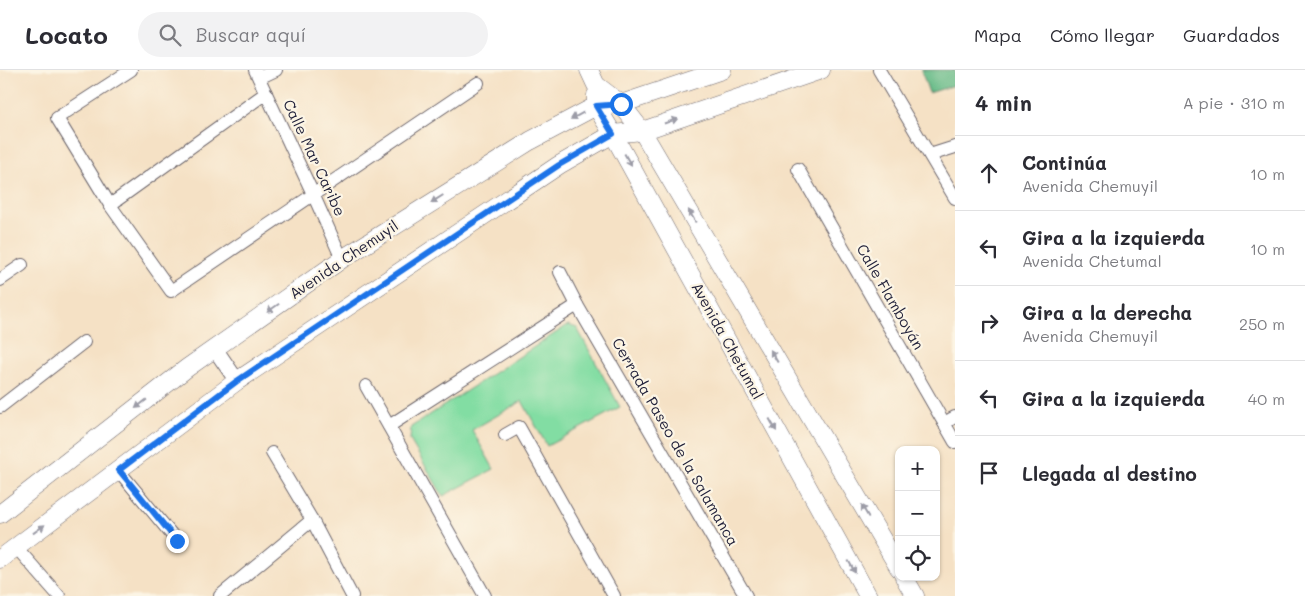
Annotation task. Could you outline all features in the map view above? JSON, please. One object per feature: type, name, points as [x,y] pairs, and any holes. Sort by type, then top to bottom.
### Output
[{"type":"main road","name":"Avenida Chemuyil","points":[[0,514],[187,368],[342,260],[530,141],[596,106],[621,104],[722,70]]},
{"type":"main road","points":[[0,559],[237,381],[559,165],[613,134],[642,131],[821,70]]},
{"type":"main road","points":[[593,77],[621,104],[642,131],[895,561]]},
{"type":"main road","points":[[593,77],[596,106]]},
{"type":"main road","name":"Avenida Chetumal","points":[[596,106],[868,596]]},
{"type":"main road","points":[[906,581],[915,596]]},
{"type":"street","points":[[130,70],[57,118],[110,205],[171,291],[478,83]]},
{"type":"street","points":[[257,74],[276,70]]},
{"type":"street","points":[[879,70],[886,85],[955,198]]},
{"type":"street","name":"Calle Mar Caribe","points":[[257,74],[342,260]]},
{"type":"street","points":[[110,205],[266,93]]},
{"type":"street","points":[[930,155],[955,147]]},
{"type":"street","name":"Calle Flamboyán","points":[[798,169],[950,420],[955,442]]},
{"type":"street","points":[[0,280],[22,265]]},
{"type":"street","name":"Cerrada Paseo de la Salamanca","points":[[560,272],[746,596]]},
{"type":"street","points":[[389,426],[577,304]]},
{"type":"street","points":[[0,407],[84,342]]},
{"type":"street","points":[[215,349],[237,381]]},
{"type":"street","points":[[366,386],[484,596]]},
{"type":"street","points":[[505,435],[519,427],[614,596]]},
{"type":"street","points":[[272,453],[312,520],[352,596]]},
{"type":"street","points":[[119,470],[177,541]]},
{"type":"street","points":[[220,596],[312,520]]},
{"type":"street","points":[[15,546],[59,596]]},
{"type":"green space","points":[[921,70],[955,70],[955,85],[929,93]]},
{"type":"green space","points":[[568,325],[577,328],[620,407],[547,446],[522,401],[472,430],[494,469],[443,496],[410,440],[411,427]]},
{"type":"route","points":[[177,541],[119,470],[237,381],[559,165],[613,134],[596,106],[621,104]]}]
